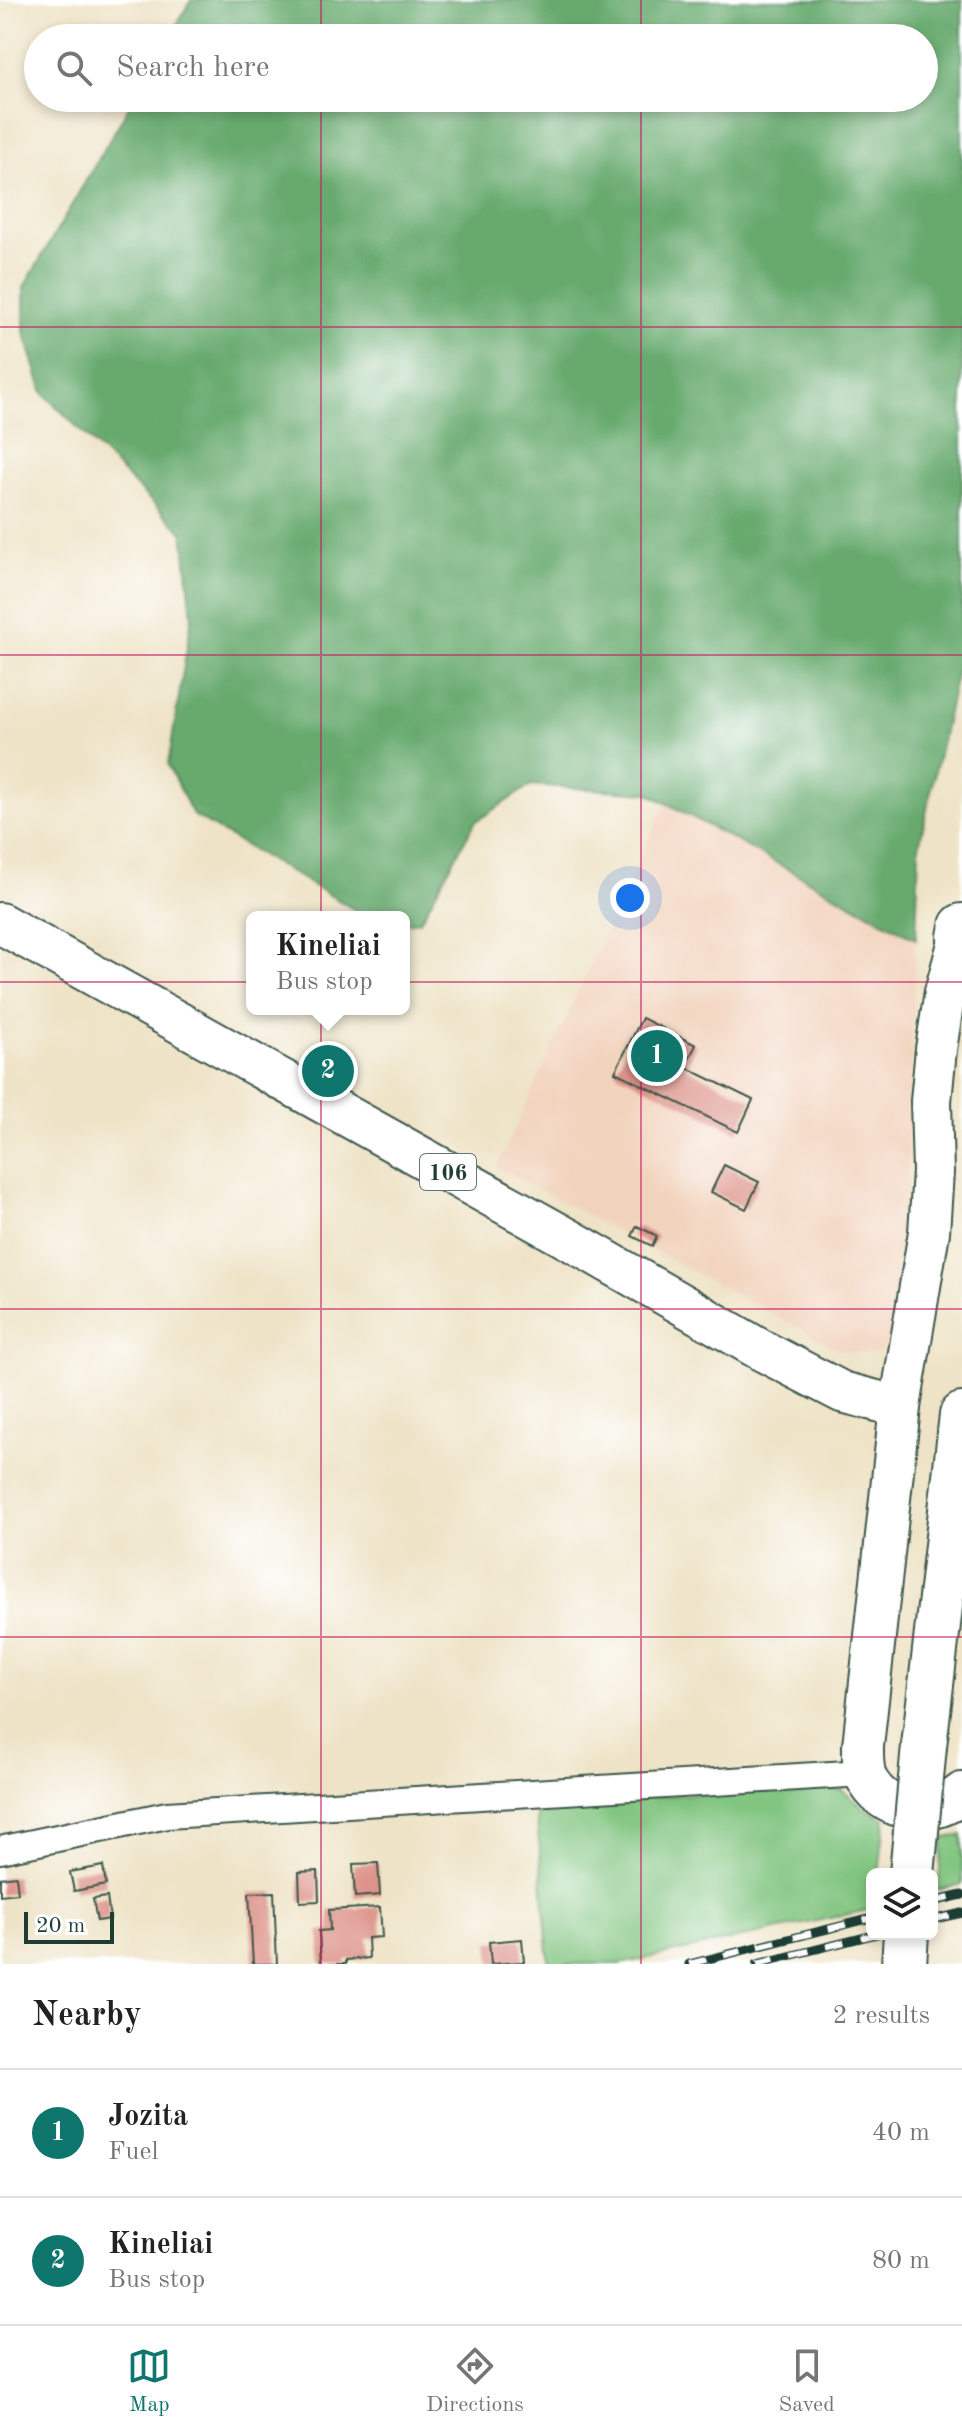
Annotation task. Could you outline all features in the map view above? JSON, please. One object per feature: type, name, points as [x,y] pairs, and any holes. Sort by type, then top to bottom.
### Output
[{"type":"highway","points":[[913,1868],[962,1415]]},
{"type":"highway","points":[[904,1964],[906,1940]]},
{"type":"main road","name":"106","points":[[0,923],[572,1241],[761,1350],[842,1392],[900,1407]]},
{"type":"main road","points":[[961,940],[945,992],[936,1049],[931,1101],[933,1172],[929,1232],[900,1407],[863,1746],[864,1773],[870,1785],[889,1801],[908,1809],[933,1810],[954,1801],[962,1793]]},
{"type":"street","points":[[0,1850],[167,1815],[864,1773]]},
{"type":"shaded area","points":[[665,804],[916,939],[907,1184],[892,1321],[887,1345],[876,1353],[839,1350],[497,1167]]},
{"type":"green space","points":[[191,0],[962,0],[962,648],[919,846],[916,939],[648,793],[531,785],[475,822],[420,921],[410,922],[410,911],[357,911],[193,815],[168,765],[192,616],[183,533],[43,393],[24,331],[24,287],[126,112],[938,112],[938,24],[177,24]]},
{"type":"green space","points":[[782,1788],[842,1790],[867,1810],[885,1819],[880,1868],[866,1868],[866,1910],[620,1964],[549,1964],[536,1805]]},
{"type":"green space","points":[[962,1835],[962,1884],[938,1890],[943,1838]]},
{"type":"building","points":[[642,1018],[696,1045],[685,1067],[753,1100],[738,1132],[615,1072]]},
{"type":"building","points":[[724,1165],[759,1182],[746,1209],[711,1192]]},
{"type":"building","points":[[637,1226],[657,1236],[652,1246],[632,1236]]},
{"type":"building","points":[[378,1863],[380,1895],[355,1897],[353,1864]]},
{"type":"building","points":[[103,1866],[106,1885],[74,1891],[70,1872]]},
{"type":"building","points":[[318,1871],[319,1901],[300,1902],[299,1872]]},
{"type":"building","points":[[16,1876],[18,1893],[0,1895],[0,1878]]},
{"type":"building","points":[[274,1892],[277,1964],[253,1964],[249,1893]]},
{"type":"building","points":[[107,1897],[110,1919],[97,1921],[93,1899]]},
{"type":"building","points":[[380,1907],[382,1937],[368,1938],[369,1958],[346,1960],[346,1964],[321,1964],[319,1931],[330,1930],[329,1910]]},
{"type":"building","points":[[522,1939],[524,1962],[491,1964],[489,1942]]},
{"type":"railway","points":[[938,1901],[962,1895]]},
{"type":"railway","points":[[938,1919],[962,1913]]},
{"type":"railway","points":[[689,1964],[866,1920]]},
{"type":"railway","points":[[757,1964],[866,1937]]},
{"type":"place","name":"Jozita","points":[[657,1056]]},
{"type":"place","name":"Kineliai","points":[[328,1071]]}]
